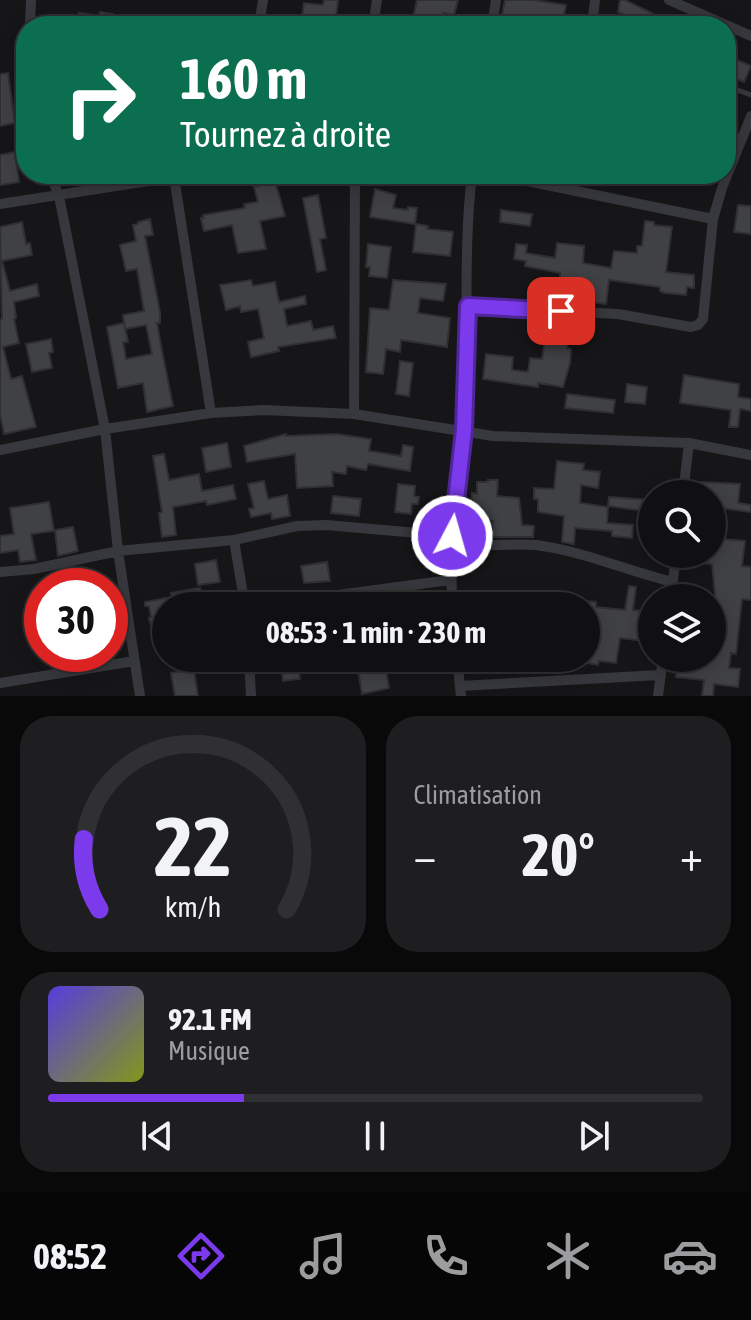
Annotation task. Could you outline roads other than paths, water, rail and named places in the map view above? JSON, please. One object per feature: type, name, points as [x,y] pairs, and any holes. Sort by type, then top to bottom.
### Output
[{"type":"street","points":[[669,0],[703,16]]},
{"type":"street","points":[[736,146],[751,116]]},
{"type":"street","points":[[54,184],[105,429],[118,551],[140,696]]},
{"type":"street","points":[[0,204],[132,184]]},
{"type":"street","points":[[175,184],[211,413]]},
{"type":"street","points":[[354,414],[355,184]]},
{"type":"street","points":[[451,592],[452,536],[464,430],[468,306],[466,234],[471,184]]},
{"type":"street","points":[[543,184],[713,219]]},
{"type":"street","points":[[568,189],[569,184]]},
{"type":"street","points":[[468,306],[618,314],[691,327],[698,325],[703,319],[713,219],[722,184]]},
{"type":"street","points":[[0,450],[105,429],[211,413],[264,410],[354,414],[493,436],[689,443],[751,455]]},
{"type":"street","points":[[685,480],[689,443]]},
{"type":"street","points":[[0,572],[34,569],[118,551],[234,540],[297,526],[326,525],[452,536],[462,542],[499,546],[534,545],[586,556],[630,572],[673,582],[674,568]]},
{"type":"street","points":[[234,540],[243,592]]},
{"type":"street","points":[[360,592],[450,580]]},
{"type":"street","points":[[0,683],[134,661]]},
{"type":"street","points":[[250,672],[251,696]]},
{"type":"street","points":[[658,696],[661,672]]},
{"type":"street","points":[[461,691],[660,675]]}]
